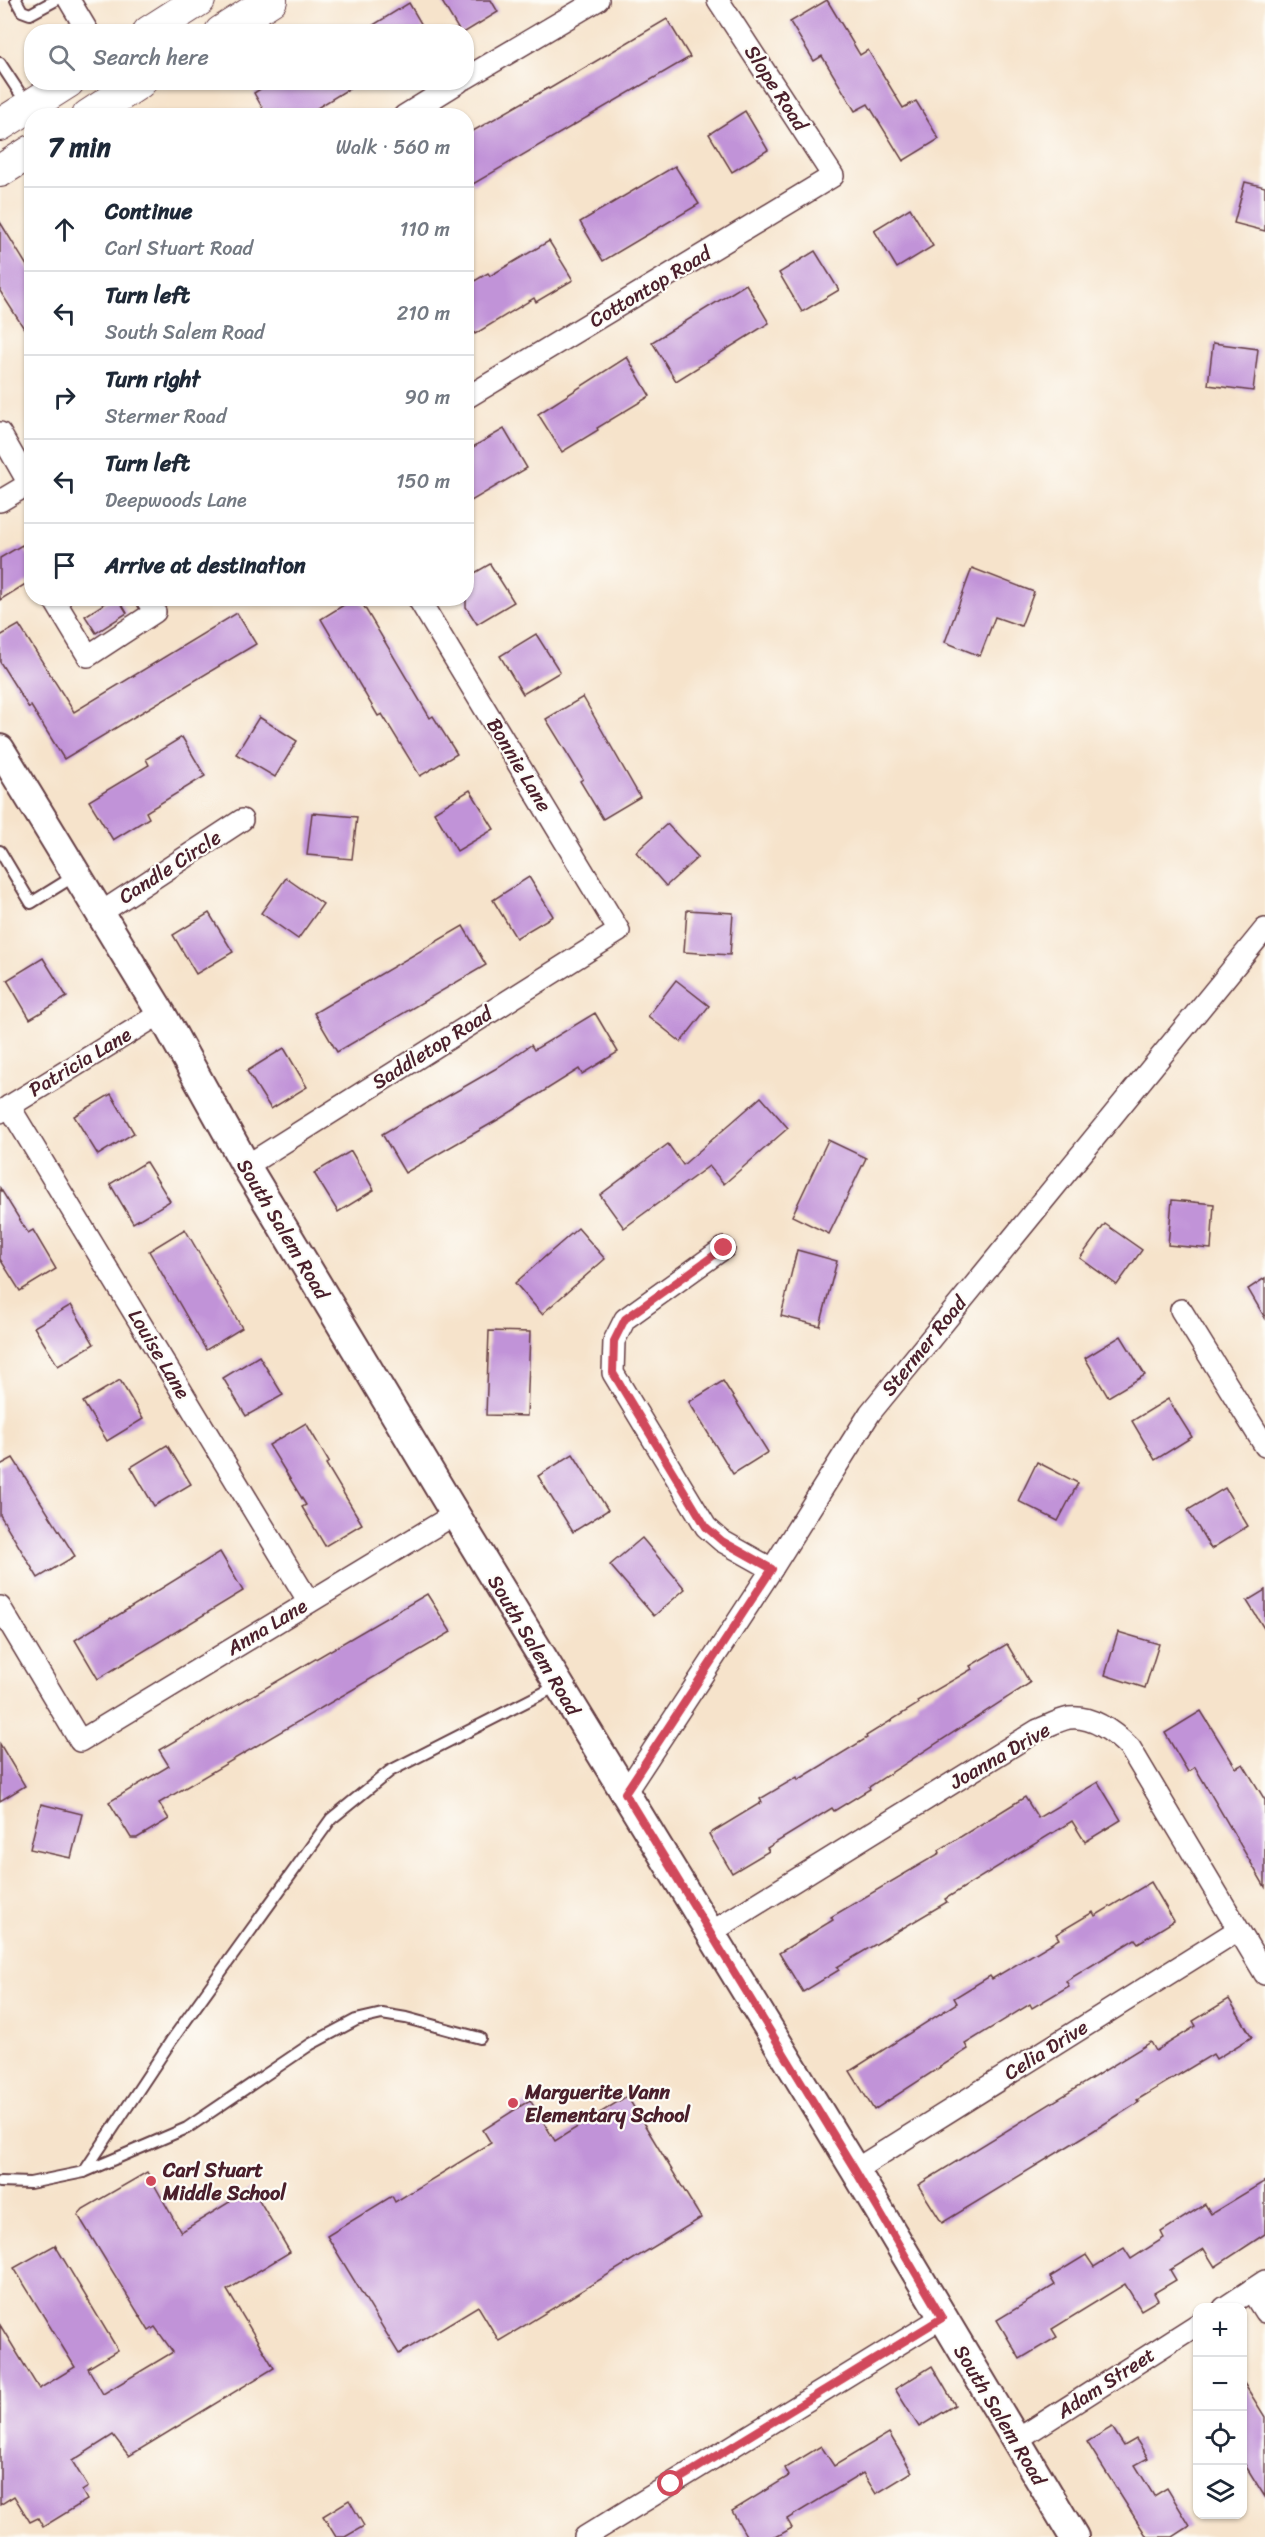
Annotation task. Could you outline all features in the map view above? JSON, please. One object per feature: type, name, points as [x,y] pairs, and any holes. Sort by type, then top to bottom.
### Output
[{"type":"main road","points":[[162,24],[199,0]]},
{"type":"main road","points":[[234,24],[271,0]]},
{"type":"main road","points":[[29,107],[56,90]]},
{"type":"main road","points":[[100,108],[128,90]]},
{"type":"main road","points":[[0,125],[24,110]]},
{"type":"main road","points":[[0,171],[24,156]]},
{"type":"main road","name":"South Salem Road","points":[[2,756],[161,1013],[246,1166],[855,2170],[1074,2537]]},
{"type":"street","points":[[69,0],[83,24]]},
{"type":"street","points":[[474,73],[598,0]]},
{"type":"street","name":"Slope Road","points":[[718,0],[833,176]]},
{"type":"street","points":[[417,108],[446,90]]},
{"type":"street","name":"Cottontop Road","points":[[474,393],[833,176]]},
{"type":"street","points":[[0,434],[24,475]]},
{"type":"street","points":[[0,501],[24,488]]},
{"type":"street","points":[[58,606],[88,656],[155,612],[151,606]]},
{"type":"street","name":"Bonnie Lane","points":[[423,606],[619,931]]},
{"type":"street","name":"Candle Circle","points":[[99,914],[242,820]]},
{"type":"street","name":"Stermer Road","points":[[625,1793],[772,1569],[870,1413],[1265,929]]},
{"type":"street","name":"Saddletop Road","points":[[246,1166],[619,931]]},
{"type":"street","name":"Patricia Lane","points":[[4,1109],[161,1013]]},
{"type":"street","name":"Louise Lane","points":[[4,1109],[309,1602]]},
{"type":"street","points":[[724,1248],[625,1319],[614,1341],[613,1373],[706,1527],[722,1541],[772,1569]]},
{"type":"street","points":[[1181,1310],[1265,1446]]},
{"type":"street","name":"Anna Lane","points":[[0,1607],[80,1741],[455,1514]]},
{"type":"street","name":"Joanna Drive","points":[[710,1933],[1038,1730],[1070,1718],[1097,1723],[1115,1733],[1130,1748],[1265,1974]]},
{"type":"street","name":"Celia Drive","points":[[855,2170],[1238,1930]]},
{"type":"street","points":[[1230,2303],[1258,2286],[1265,2312]]},
{"type":"street","points":[[585,2537],[942,2318]]},
{"type":"street","name":"Adam Street","points":[[1016,2441],[1193,2327]]},
{"type":"lane","points":[[16,0],[22,11],[30,14],[56,0]]},
{"type":"lane","points":[[0,63],[29,107]]},
{"type":"lane","points":[[0,851],[31,903],[76,875]]},
{"type":"lane","points":[[84,2172],[171,2041],[331,1819],[390,1771],[559,1684]]},
{"type":"lane","points":[[0,2182],[30,2182],[84,2172],[187,2128],[311,2044],[356,2020],[382,2014],[406,2018],[480,2038]]},
{"type":"building","points":[[441,0],[491,0],[498,12],[474,27],[474,24],[455,24]]},
{"type":"building","points":[[827,0],[860,55],[868,50],[903,108],[916,101],[939,139],[903,161],[868,104],[855,111],[822,56],[814,61],[790,22]]},
{"type":"building","points":[[409,3],[421,24],[375,24]]},
{"type":"building","points":[[667,19],[690,57],[474,183],[474,130]]},
{"type":"building","points":[[259,90],[347,90],[317,108],[262,108],[254,93]]},
{"type":"building","points":[[745,111],[768,150],[732,172],[709,134]]},
{"type":"building","points":[[675,166],[699,204],[603,261],[580,222]]},
{"type":"building","points":[[1245,182],[1265,187],[1265,231],[1234,223]]},
{"type":"building","points":[[910,208],[933,246],[897,268],[874,230]]},
{"type":"building","points":[[0,222],[24,261],[24,328],[0,291]]},
{"type":"building","points":[[549,241],[573,280],[536,302],[534,298],[475,334],[474,281],[488,273],[490,276]]},
{"type":"building","points":[[815,251],[839,290],[802,312],[779,273]]},
{"type":"building","points":[[746,284],[769,323],[676,381],[652,342]]},
{"type":"building","points":[[1213,343],[1258,349],[1253,391],[1208,385]]},
{"type":"building","points":[[627,357],[650,396],[562,452],[538,414]]},
{"type":"building","points":[[504,429],[527,468],[474,499],[474,446]]},
{"type":"building","points":[[22,545],[24,548],[24,585],[0,600],[0,558]]},
{"type":"building","points":[[490,564],[514,602],[477,624],[466,607],[474,606],[474,573]]},
{"type":"building","points":[[972,568],[1034,592],[1021,626],[995,617],[980,656],[945,642]]},
{"type":"building","points":[[101,606],[123,606],[127,613],[96,633],[85,616]]},
{"type":"building","points":[[342,606],[364,606],[430,718],[433,716],[457,754],[420,776],[382,714],[378,716],[321,619]]},
{"type":"building","points":[[237,613],[256,644],[64,759],[0,662],[0,636],[19,625],[74,712]]},
{"type":"building","points":[[536,634],[560,672],[523,694],[500,656]]},
{"type":"building","points":[[583,697],[640,797],[603,819],[580,781],[583,779],[546,719]]},
{"type":"building","points":[[259,717],[297,741],[275,777],[236,754]]},
{"type":"building","points":[[182,737],[205,776],[146,812],[149,818],[113,840],[89,801],[149,765],[146,759]]},
{"type":"building","points":[[470,790],[494,829],[457,851],[434,812]]},
{"type":"building","points":[[312,813],[357,817],[352,859],[307,855]]},
{"type":"building","points":[[667,824],[698,857],[666,886],[636,852]]},
{"type":"building","points":[[529,877],[553,916],[516,938],[493,900]]},
{"type":"building","points":[[286,878],[323,904],[298,939],[261,913]]},
{"type":"building","points":[[687,910],[733,913],[730,955],[684,952]]},
{"type":"building","points":[[209,913],[233,952],[196,974],[173,935]]},
{"type":"building","points":[[463,926],[486,965],[337,1052],[314,1013]]},
{"type":"building","points":[[43,958],[67,997],[30,1019],[7,980]]},
{"type":"building","points":[[676,980],[709,1006],[681,1042],[648,1016]]},
{"type":"building","points":[[595,1013],[618,1052],[582,1074],[579,1069],[501,1118],[405,1173],[382,1134],[495,1069],[531,1045],[534,1050]]},
{"type":"building","points":[[284,1048],[307,1087],[271,1109],[247,1071]]},
{"type":"building","points":[[111,1094],[134,1133],[98,1155],[74,1116]]},
{"type":"building","points":[[761,1097],[788,1128],[724,1184],[709,1166],[624,1228],[600,1195],[668,1144],[683,1165]]},
{"type":"building","points":[[828,1140],[866,1158],[829,1234],[792,1216]]},
{"type":"building","points":[[351,1151],[374,1190],[338,1212],[314,1173]]},
{"type":"building","points":[[146,1162],[170,1201],[133,1223],[110,1184]]},
{"type":"building","points":[[0,1188],[28,1233],[33,1230],[56,1269],[20,1291],[0,1259]]},
{"type":"building","points":[[1172,1200],[1214,1204],[1211,1249],[1168,1245]]},
{"type":"building","points":[[1105,1224],[1142,1250],[1117,1285],[1080,1258]]},
{"type":"building","points":[[578,1228],[605,1259],[542,1314],[515,1283]]},
{"type":"building","points":[[185,1229],[242,1328],[206,1350],[149,1251]]},
{"type":"building","points":[[797,1250],[837,1261],[820,1326],[781,1316]]},
{"type":"building","points":[[1265,1278],[1265,1318],[1248,1289]]},
{"type":"building","points":[[71,1305],[94,1344],[58,1366],[34,1327]]},
{"type":"building","points":[[489,1331],[530,1332],[527,1416],[486,1415]]},
{"type":"building","points":[[1121,1336],[1145,1375],[1108,1397],[1085,1358]]},
{"type":"building","points":[[259,1356],[283,1395],[246,1416],[223,1378]]},
{"type":"building","points":[[120,1380],[143,1419],[107,1441],[83,1402]]},
{"type":"building","points":[[723,1381],[768,1452],[733,1474],[689,1402]]},
{"type":"building","points":[[1168,1399],[1192,1437],[1155,1460],[1132,1421]]},
{"type":"building","points":[[306,1423],[329,1462],[326,1464],[362,1524],[325,1546],[302,1507],[306,1505],[269,1445]]},
{"type":"building","points":[[167,1445],[191,1484],[154,1506],[131,1467]]},
{"type":"building","points":[[573,1454],[608,1510],[573,1532],[538,1476]]},
{"type":"building","points":[[13,1458],[75,1556],[38,1578],[0,1515],[0,1465]]},
{"type":"building","points":[[1037,1462],[1078,1483],[1058,1521],[1018,1501]]},
{"type":"building","points":[[1225,1488],[1248,1526],[1211,1549],[1188,1510]]},
{"type":"building","points":[[642,1538],[685,1589],[654,1616],[610,1565]]},
{"type":"building","points":[[220,1552],[243,1591],[98,1679],[75,1640]]},
{"type":"building","points":[[1265,1590],[1265,1630],[1247,1601]]},
{"type":"building","points":[[427,1594],[451,1632],[159,1803],[169,1819],[137,1838],[131,1838],[109,1802],[169,1766],[159,1750]]},
{"type":"building","points":[[1118,1632],[1159,1644],[1145,1688],[1105,1675]]},
{"type":"building","points":[[1007,1644],[1030,1683],[869,1787],[870,1789],[834,1811],[832,1808],[767,1848],[769,1851],[732,1873],[709,1834],[762,1802],[760,1799],[797,1777],[798,1780],[867,1738],[866,1736],[918,1704],[917,1701],[972,1669],[970,1666]]},
{"type":"building","points":[[1201,1711],[1236,1768],[1243,1764],[1265,1800],[1265,1887],[1195,1767],[1188,1772],[1165,1733]]},
{"type":"building","points":[[0,1744],[25,1786],[0,1801]]},
{"type":"building","points":[[1098,1782],[1121,1820],[1085,1842],[1072,1821],[945,1899],[947,1902],[837,1967],[839,1970],[803,1992],[779,1953],[833,1920],[831,1917],[940,1853],[939,1850],[1025,1797],[1038,1818]]},
{"type":"building","points":[[41,1804],[82,1814],[71,1858],[30,1849]]},
{"type":"building","points":[[1151,1882],[1174,1921],[1138,1943],[1135,1939],[1066,1981],[1069,1986],[1032,2008],[1030,2004],[965,2044],[968,2049],[874,2110],[850,2071],[957,2003],[954,1998],[990,1976],[992,1979],[1059,1939],[1056,1934],[1093,1912],[1095,1916]]},
{"type":"building","points":[[1229,1999],[1252,2037],[1216,2059],[1213,2054],[942,2223],[918,2185],[1151,2042],[1156,2051],[1196,2026],[1193,2021]]},
{"type":"building","points":[[627,2096],[701,2218],[499,2341],[478,2306],[399,2354],[327,2236],[392,2196],[395,2202],[491,2143],[483,2130],[530,2100],[555,2141]]},
{"type":"building","points":[[147,2172],[181,2232],[252,2188],[290,2252],[227,2290],[274,2368],[129,2456],[113,2435],[72,2461],[88,2487],[82,2491],[87,2500],[43,2527],[38,2518],[30,2522],[14,2496],[0,2505],[0,2325],[39,2389],[75,2367],[14,2268],[55,2245],[118,2350],[88,2368],[103,2394],[173,2352],[155,2327],[149,2331],[78,2215],[83,2209]]},
{"type":"building","points":[[1265,2181],[1265,2234],[1215,2267],[1204,2249],[1170,2270],[1176,2280],[1154,2293],[1158,2300],[1141,2310],[1125,2284],[1052,2329],[1057,2337],[1020,2359],[997,2320],[1055,2285],[1050,2277],[1086,2255],[1094,2267],[1124,2248],[1131,2259],[1164,2238],[1161,2232],[1205,2204],[1211,2214]]},
{"type":"building","points":[[932,2366],[955,2405],[919,2427],[895,2389]]},
{"type":"building","points":[[1247,2388],[1265,2417],[1265,2497],[1247,2468]]},
{"type":"building","points":[[1112,2427],[1124,2446],[1136,2439],[1148,2458],[1135,2465],[1154,2496],[1167,2488],[1190,2526],[1173,2537],[1147,2537],[1087,2442]]},
{"type":"building","points":[[889,2433],[912,2472],[876,2494],[863,2473],[787,2519],[792,2528],[776,2537],[747,2537],[732,2511],[789,2476],[785,2468],[821,2446],[834,2466]]},
{"type":"building","points":[[349,2500],[364,2526],[345,2537],[336,2537],[323,2516]]},
{"type":"place","name":"Marguerite Vann Elementary School","points":[[513,2103]]},
{"type":"place","name":"Carl Stuart Middle School","points":[[151,2181]]},
{"type":"route","points":[[671,2484],[942,2318],[855,2170],[625,1793],[772,1569],[722,1541],[706,1527],[613,1373],[614,1341],[625,1319],[724,1248]]}]
